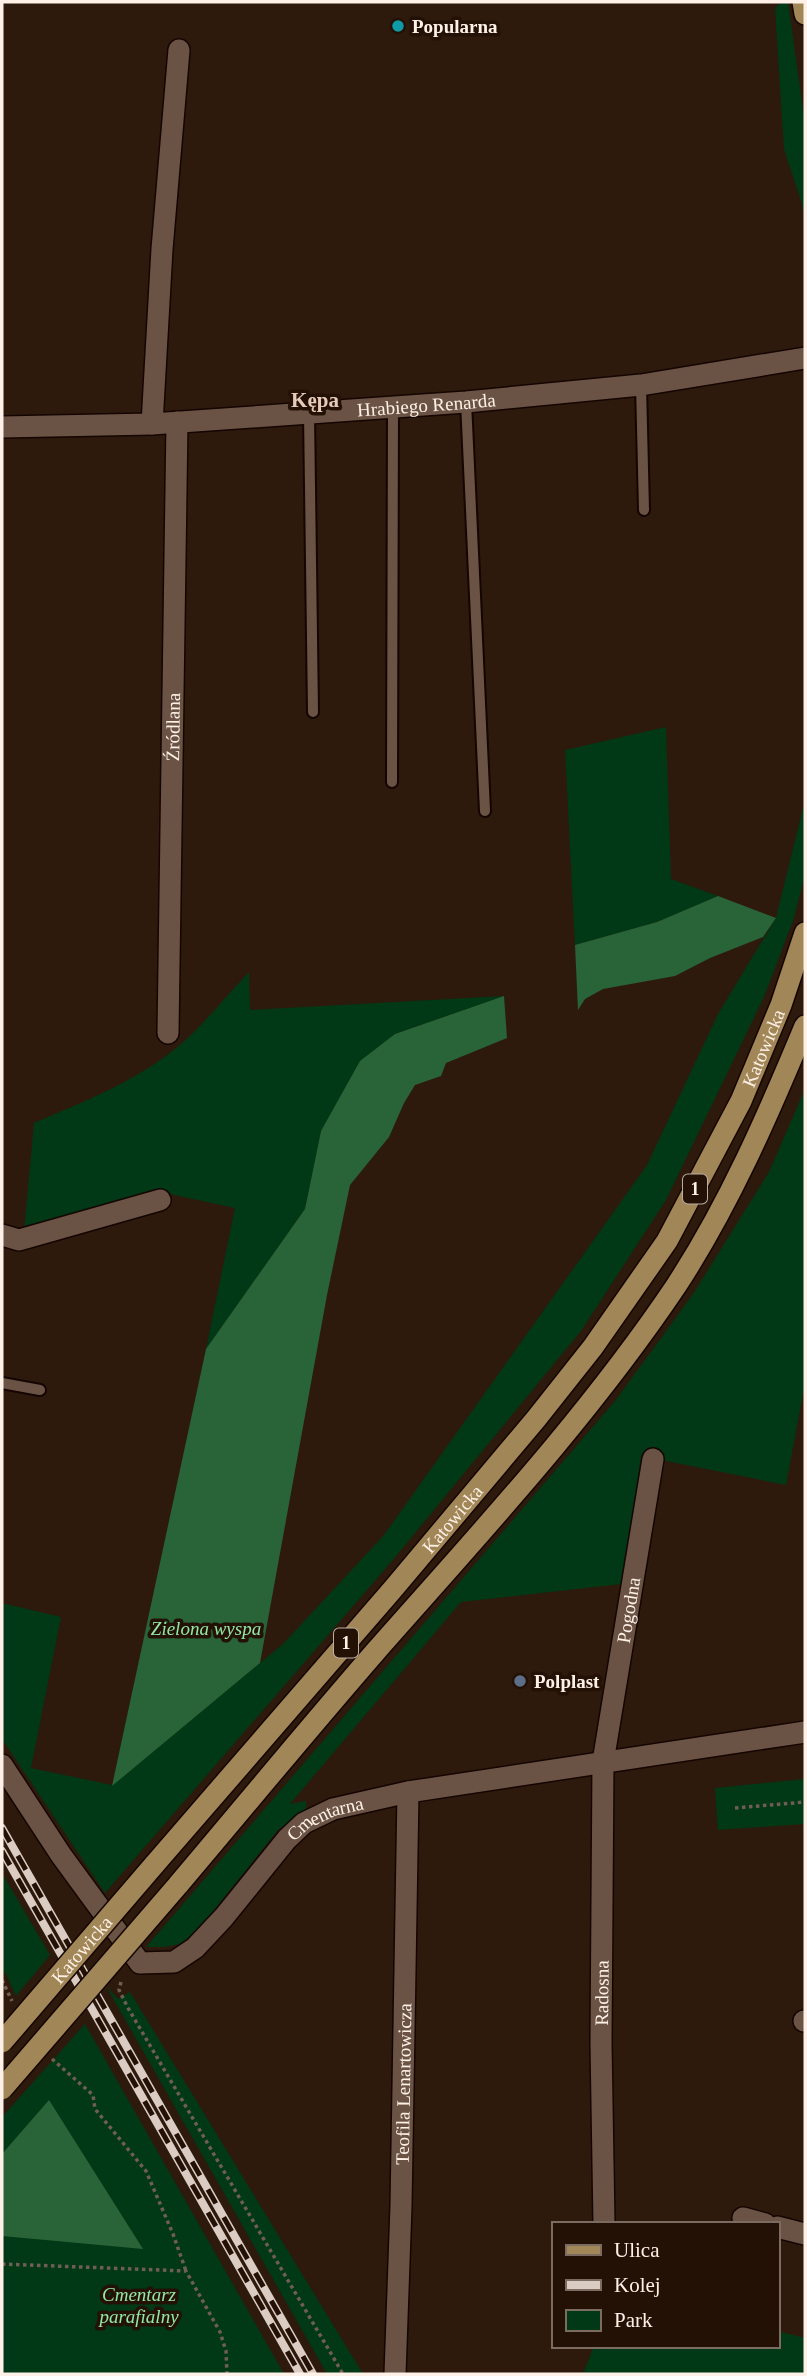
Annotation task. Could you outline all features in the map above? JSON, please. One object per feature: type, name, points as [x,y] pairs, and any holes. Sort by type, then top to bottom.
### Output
[{"type":"main road","points":[[803,2],[805,14]]},
{"type":"main road","name":"Katowicka","points":[[2,2042],[393,1589],[537,1419],[593,1347],[659,1252],[741,1101],[782,1005],[805,933]]},
{"type":"main road","name":"Katowicka","points":[[2,2089],[377,1651],[475,1541],[560,1440],[628,1353],[677,1284],[720,1210],[762,1128],[805,1026]]},
{"type":"street","points":[[152,424],[162,249],[179,50]]},
{"type":"street","name":"Hrabiego Renarda","points":[[2,427],[152,424],[466,402],[641,385],[805,358]]},
{"type":"street","name":"Źródlana","points":[[168,1033],[177,422]]},
{"type":"street","points":[[2,1235],[19,1240],[160,1200]]},
{"type":"street","name":"Pogodna","points":[[603,1762],[653,1459]]},
{"type":"street","name":"Cmentarna","points":[[140,1963],[174,1962],[195,1948],[224,1917],[287,1839],[304,1823],[333,1809],[408,1792],[805,1732]]},
{"type":"street","name":"Radosna","points":[[603,1762],[601,2043],[604,2222]]},
{"type":"street","points":[[2,1765],[61,1855],[140,1963]]},
{"type":"street","name":"Teofila Lenartowicza","points":[[395,2374],[401,2206],[408,1792]]},
{"type":"street","points":[[743,2218],[758,2222]]},
{"type":"street","points":[[779,2228],[805,2234]]},
{"type":"lane","points":[[641,385],[644,510]]},
{"type":"lane","points":[[466,402],[485,811]]},
{"type":"lane","points":[[391,782],[393,407]]},
{"type":"lane","points":[[309,413],[313,712]]},
{"type":"lane","points":[[2,1383],[40,1390]]},
{"type":"path","points":[[735,1808],[805,1802]]},
{"type":"path","points":[[140,1963],[121,1981],[119,1990],[343,2374]]},
{"type":"path","points":[[50,2058],[93,2095],[94,2109],[146,2171],[186,2271],[220,2332],[226,2351],[227,2374]]},
{"type":"path","points":[[2,2264],[186,2271]]},
{"type":"green space","points":[[782,2],[788,2],[805,124],[805,222],[784,149],[775,8]]},
{"type":"green space","points":[[666,727],[671,879],[718,896],[657,922],[575,945],[565,750]]},
{"type":"green space","points":[[805,800],[805,875],[794,918],[764,997],[666,1200],[581,1331],[392,1561],[105,1893],[2,1739],[2,1603],[61,1617],[31,1768],[112,1785],[283,1644],[384,1535],[647,1165],[718,1014],[776,918]]},
{"type":"green space","points":[[718,896],[776,918],[763,937],[710,958],[675,976],[603,989],[585,999],[578,1010],[575,945],[657,922]]},
{"type":"green space","points":[[249,972],[250,1010],[504,996],[395,1034],[321,1131],[305,1209],[206,1349],[235,1208],[165,1193],[24,1231],[34,1123],[111,1089],[166,1056],[200,1026]]},
{"type":"green space","name":"Zielona wyspa","points":[[504,996],[507,1038],[446,1063],[441,1076],[415,1085],[389,1137],[350,1185],[327,1295],[260,1663],[112,1786],[206,1349],[305,1209],[321,1131],[360,1061],[395,1034]]},
{"type":"green space","points":[[805,1089],[805,1383],[786,1485],[646,1457],[622,1584],[461,1602],[290,1804],[306,1801],[306,1810],[278,1830],[198,1930],[180,1944],[146,1947],[615,1401],[693,1294],[769,1172]]},
{"type":"green space","points":[[805,1779],[805,1824],[718,1830],[715,1788]]},
{"type":"green space","points":[[2,1873],[50,1955],[16,1996],[2,1970]]},
{"type":"green space","points":[[106,1986],[118,1999],[130,1992],[363,2374],[327,2374]]},
{"type":"green space","name":"Cmentarz parafialny","points":[[85,2024],[284,2374],[2,2374],[2,2117]]},
{"type":"green space","points":[[49,2100],[143,2249],[2,2236],[2,2154]]},
{"type":"green space","points":[[779,2332],[805,2338],[805,2374],[583,2374],[593,2348],[779,2348]]},
{"type":"railway","points":[[2,1828],[313,2374]]},
{"type":"railway","points":[[2,1851],[300,2374]]},
{"type":"place","name":"Popularna","points":[[398,26]]},
{"type":"place","name":"Polplast","points":[[520,1681]]},
{"type":"district","name":"Kępa","points":[[315,400]]}]
